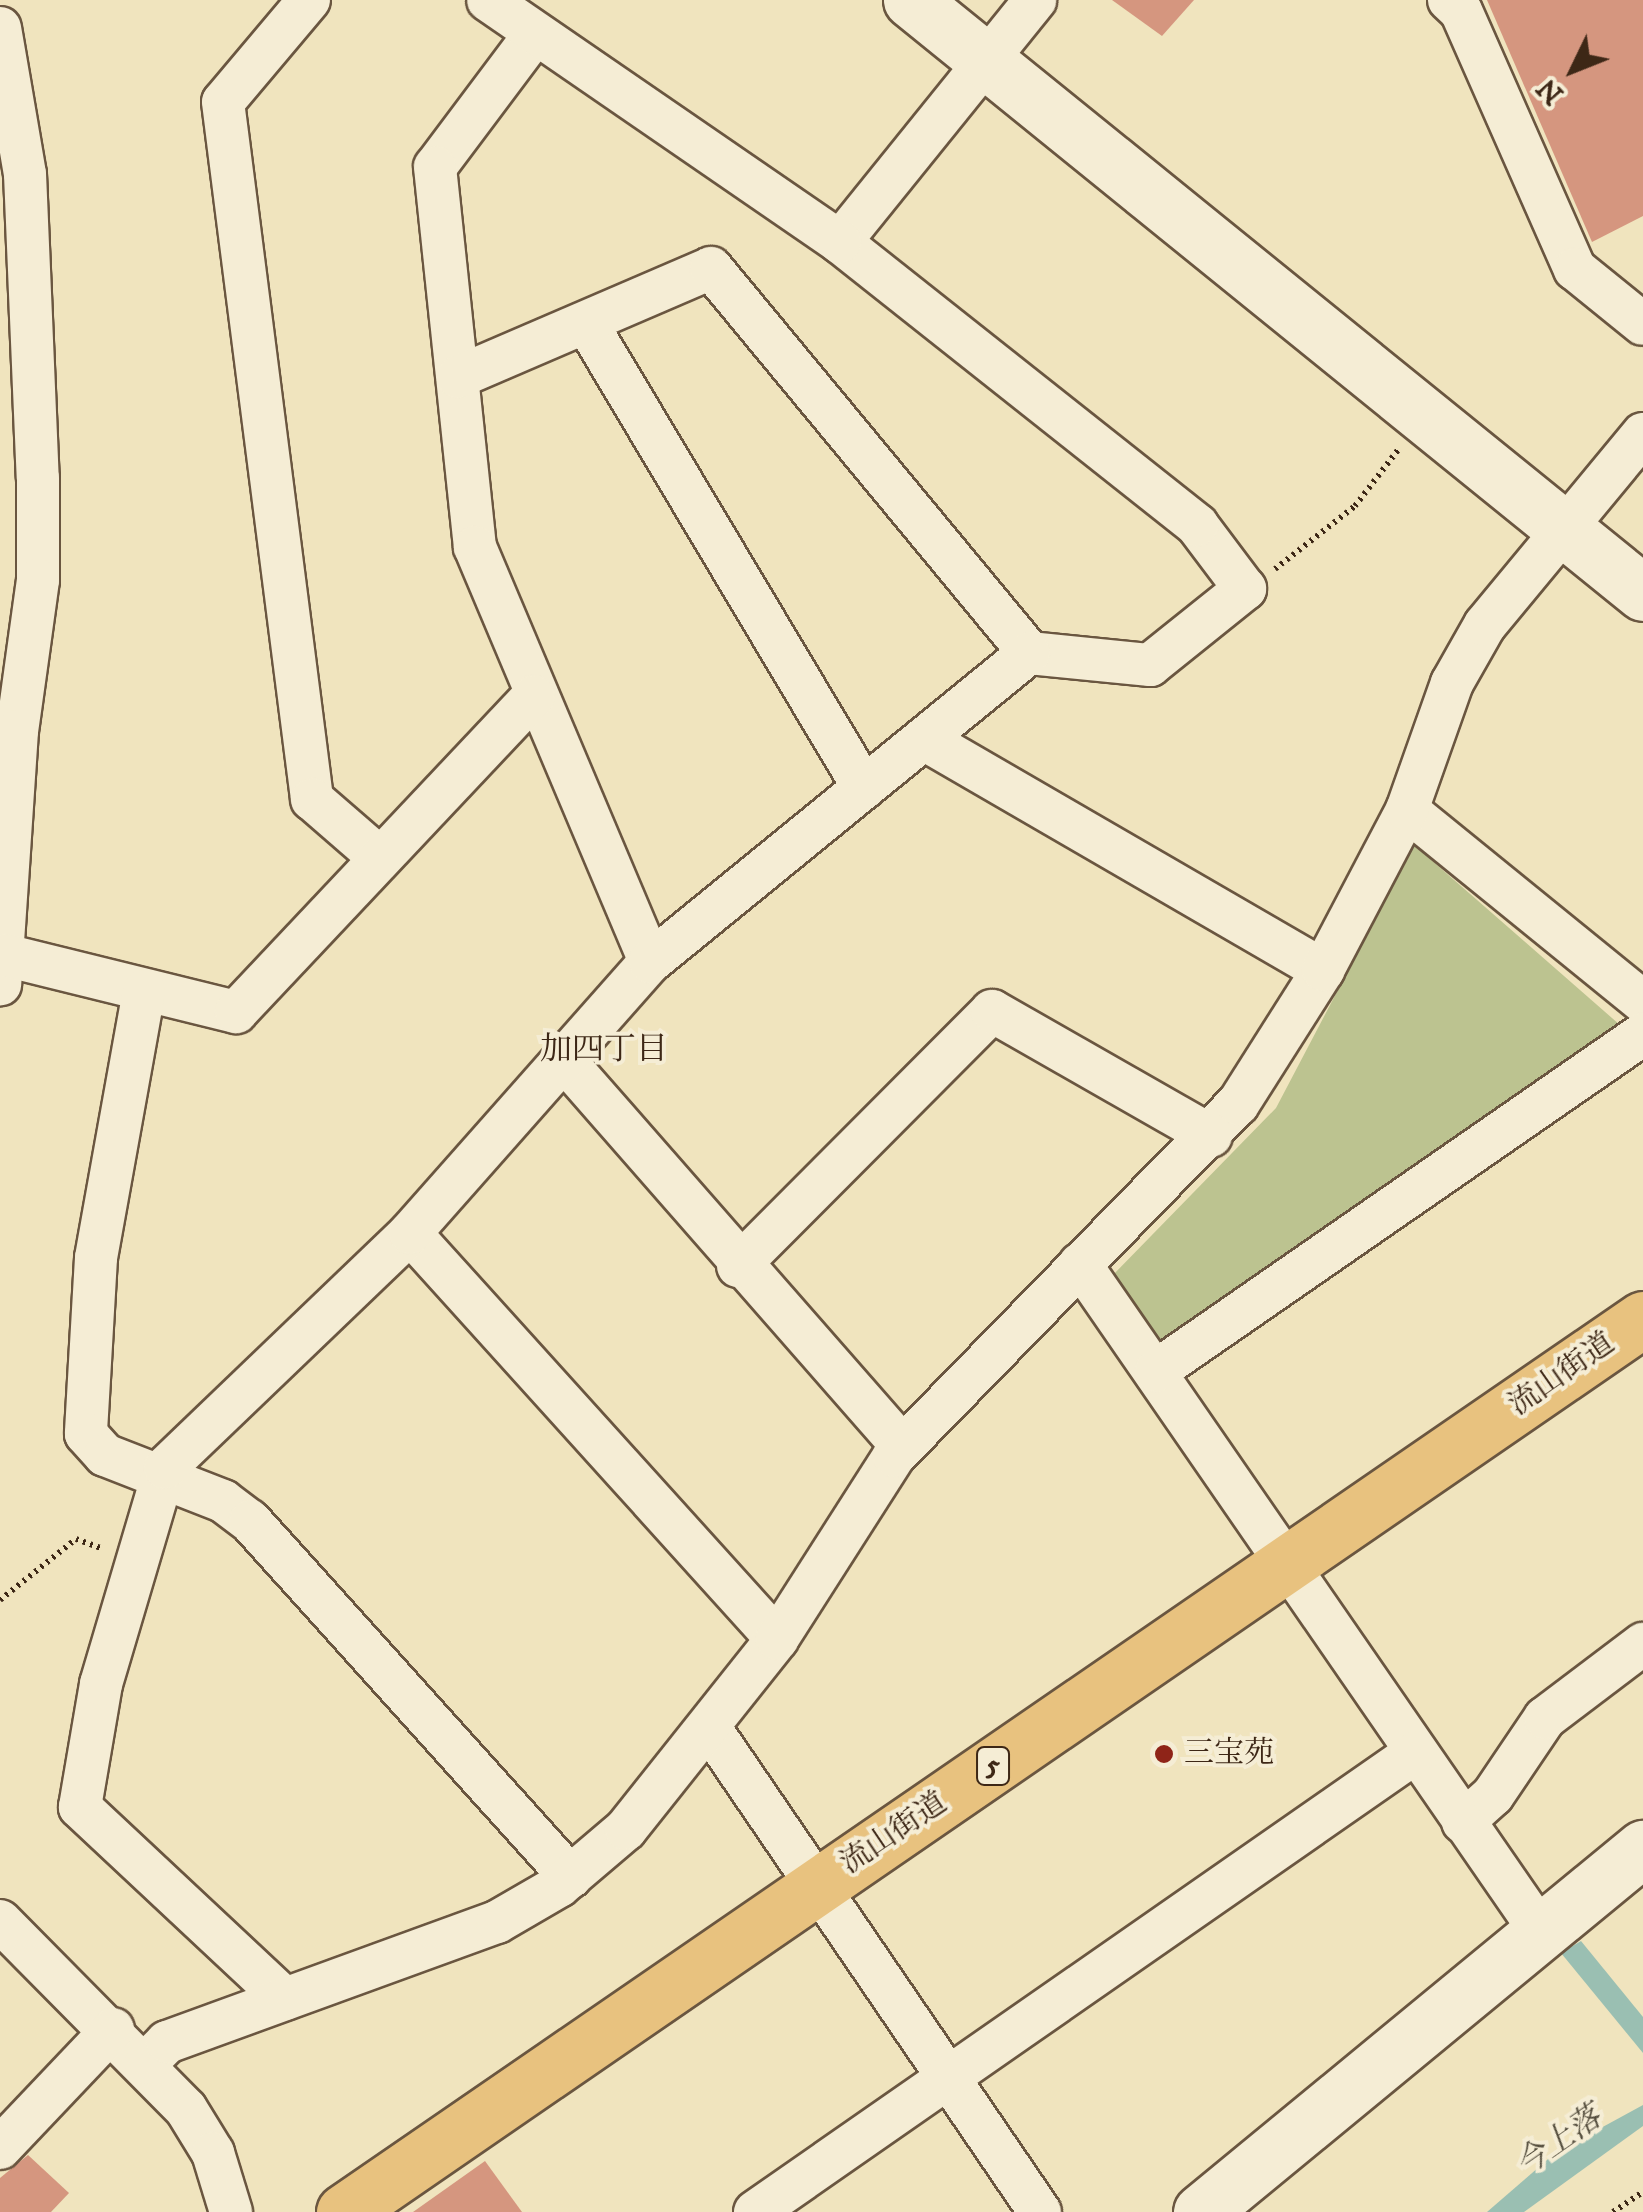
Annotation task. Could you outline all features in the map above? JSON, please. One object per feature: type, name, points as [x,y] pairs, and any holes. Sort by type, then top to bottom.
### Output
[{"type":"main road","name":"流山街道","points":[[344,2212],[1643,1319]]},
{"type":"street","points":[[309,0],[224,102],[312,798],[380,858]]},
{"type":"street","points":[[458,377],[711,268],[1029,653],[1150,665],[1244,589],[1198,526],[840,242],[488,0]]},
{"type":"street","points":[[911,0],[1643,592]]},
{"type":"street","points":[[840,242],[1036,0]]},
{"type":"street","points":[[1449,0],[1462,11],[1574,268],[1643,324]]},
{"type":"street","points":[[0,28],[25,174],[17,731],[3,969],[144,991],[236,1012],[534,696]]},
{"type":"street","points":[[535,34],[436,167],[475,547],[534,696],[650,962]]},
{"type":"street","points":[[587,324],[864,788]]},
{"type":"street","points":[[146,2062],[167,2042],[441,1946],[570,1877],[626,1829],[777,1640],[903,1447],[1080,1264],[1211,1136],[1323,970],[1407,810],[1452,683],[1486,626],[1643,434]]},
{"type":"street","points":[[285,1999],[80,1808],[101,1684],[160,1479],[188,1437],[410,1233],[650,962],[1029,653]]},
{"type":"street","points":[[924,740],[1323,970]]},
{"type":"street","points":[[1407,810],[1643,1002]]},
{"type":"street","points":[[144,991],[96,1258],[84,1417],[100,1452],[222,1502],[250,1522],[570,1877]]},
{"type":"street","points":[[738,1266],[992,1011],[1211,1136]]},
{"type":"street","points":[[1156,1371],[1643,1034]]},
{"type":"street","points":[[564,1060],[738,1266],[903,1447]]},
{"type":"street","points":[[410,1233],[777,1640]]},
{"type":"street","points":[[1080,1264],[1540,1932]]},
{"type":"street","points":[[1464,1822],[1493,1795],[1545,1718],[1643,1644]]},
{"type":"street","points":[[709,1727],[815,1888],[1040,2212]]},
{"type":"street","points":[[755,2212],[1416,1752]]},
{"type":"street","points":[[1200,2212],[1643,1848]]},
{"type":"street","points":[[0,1921],[146,2062],[213,2153],[230,2212]]},
{"type":"street","points":[[0,2148],[113,2029]]},
{"type":"path","points":[[1244,589],[1355,506],[1400,448]]},
{"type":"path","points":[[0,1600],[76,1539],[136,1560]]},
{"type":"path","points":[[1612,2212],[1643,2192]]},
{"type":"green space","points":[[1414,845],[1628,1032],[1165,1354],[1111,1277],[1276,1108]]},
{"type":"water","points":[[1581,1941],[1643,2017],[1643,2053],[1561,1953]]},
{"type":"water","points":[[1643,2105],[1643,2126],[1524,2212],[1487,2212],[1555,2153]]},
{"type":"building","points":[[1112,0],[1194,0],[1162,36]]},
{"type":"building","points":[[1487,0],[1643,0],[1643,216],[1592,242]]},
{"type":"building","points":[[28,2155],[69,2193],[51,2212],[0,2212],[0,2178]]},
{"type":"building","points":[[485,2161],[522,2212],[413,2212]]},
{"type":"place","name":"三宝苑","points":[[1164,1754]]},
{"type":"district","name":"加四丁目","points":[[604,1050]]},
{"type":"water label","name":"今上落","points":[[1559,2142]]}]
